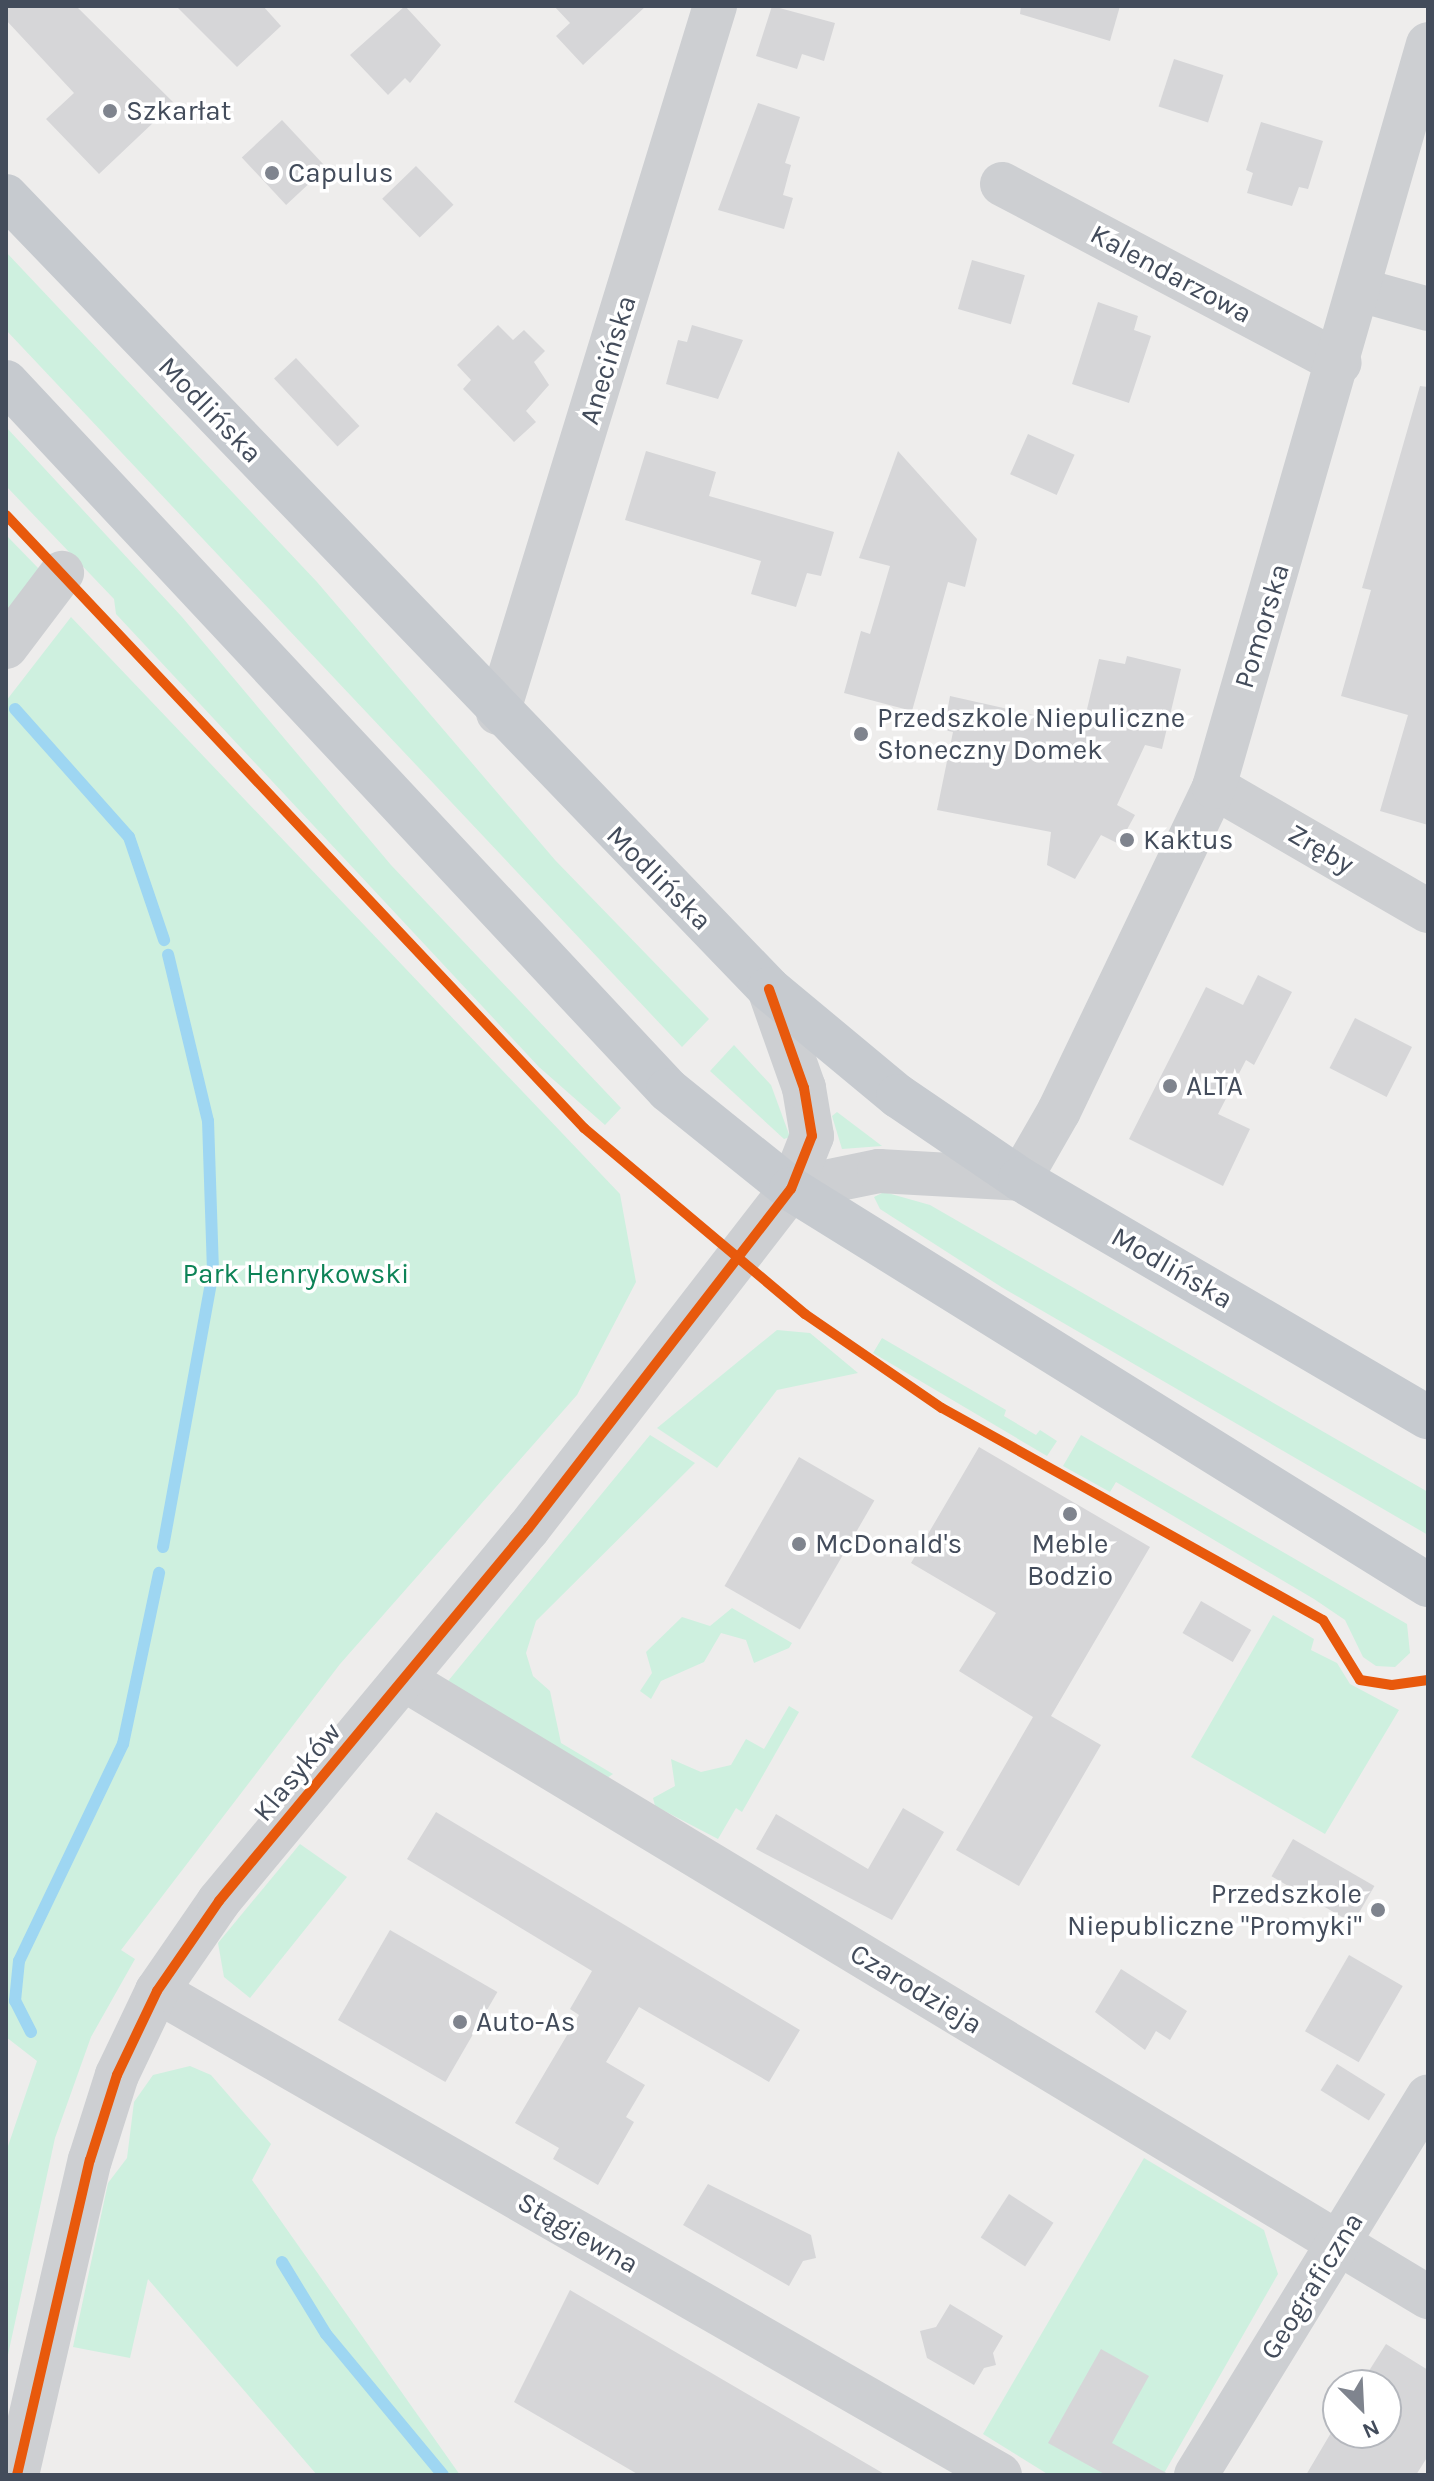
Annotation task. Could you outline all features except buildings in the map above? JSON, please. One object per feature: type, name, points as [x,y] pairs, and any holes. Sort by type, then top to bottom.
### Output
[{"type":"main road","name":"Modlińska","points":[[6,196],[498,713],[769,989],[898,1096],[1020,1179],[1428,1417]]},
{"type":"main road","points":[[6,382],[668,1090],[791,1189],[1428,1585]]},
{"type":"street","name":"Anecińska","points":[[498,713],[715,6]]},
{"type":"street","name":"Pomorska","points":[[1020,1179],[1214,787],[1340,363],[1428,44]]},
{"type":"street","name":"Kalendarzowa","points":[[1002,184],[1340,363]]},
{"type":"street","points":[[1360,290],[1428,309]]},
{"type":"street","points":[[6,647],[62,573]]},
{"type":"street","name":"Zręby","points":[[1214,787],[1428,911]]},
{"type":"street","name":"Klasyków","points":[[17,2475],[90,2160],[117,2075],[157,1991],[219,1901],[405,1680],[791,1189],[812,1136],[804,1088],[769,989]]},
{"type":"street","points":[[791,1189],[879,1171],[1020,1179]]},
{"type":"street","name":"Czarodzieja","points":[[405,1680],[1428,2297]]},
{"type":"street","name":"Stągiewna","points":[[157,1991],[1000,2475]]},
{"type":"street","name":"Geograficzna","points":[[1196,2475],[1428,2096]]},
{"type":"green space","points":[[6,252],[317,582],[555,860],[709,1019],[682,1047],[6,330]]},
{"type":"green space","points":[[6,427],[182,617],[391,865],[621,1108],[605,1125],[539,1067],[116,614],[114,599],[6,486]]},
{"type":"green space","points":[[6,535],[40,570],[6,614]]},
{"type":"green space","name":"Park Henrykowski","points":[[71,617],[620,1194],[636,1282],[577,1395],[340,1664],[121,1950],[135,1959],[91,2037],[55,2138],[6,2364],[6,2152],[37,2061],[6,2037],[6,701]]},
{"type":"green space","points":[[734,1045],[771,1085],[790,1137],[784,1139],[710,1071]]},
{"type":"green space","points":[[837,1112],[882,1146],[842,1149],[832,1116]]},
{"type":"green space","points":[[884,1192],[930,1205],[1428,1492],[1428,1535],[1003,1288],[880,1209],[874,1197]]},
{"type":"green space","points":[[777,1330],[810,1333],[858,1373],[777,1390],[717,1468],[657,1428]]},
{"type":"green space","points":[[882,1338],[1006,1410],[1004,1416],[1036,1435],[1040,1430],[1057,1441],[1047,1456],[873,1353]]},
{"type":"green space","points":[[650,1435],[695,1463],[536,1621],[526,1653],[533,1676],[550,1691],[561,1743],[613,1774],[607,1778],[444,1686]]},
{"type":"green space","points":[[1081,1435],[1407,1624],[1410,1653],[1395,1667],[1376,1666],[1363,1657],[1345,1620],[1314,1599],[1116,1482],[1110,1492],[1063,1466]]},
{"type":"green space","points":[[732,1608],[792,1643],[789,1648],[754,1663],[746,1640],[721,1633],[704,1662],[661,1681],[651,1699],[640,1691],[652,1673],[646,1652],[682,1617],[710,1626]]},
{"type":"green space","points":[[1273,1615],[1314,1639],[1311,1650],[1337,1663],[1350,1684],[1399,1710],[1325,1834],[1191,1757]]},
{"type":"green space","points":[[789,1706],[799,1712],[742,1812],[736,1808],[718,1839],[655,1806],[653,1798],[675,1786],[671,1759],[701,1772],[731,1765],[746,1739],[764,1749]]},
{"type":"green space","points":[[300,1844],[347,1877],[250,1998],[224,1977],[218,1943]]},
{"type":"green space","points":[[190,2066],[211,2075],[271,2144],[252,2180],[460,2475],[317,2475],[148,2279],[130,2358],[73,2347],[108,2183],[127,2158],[134,2102],[153,2075]]},
{"type":"green space","points":[[1144,2158],[1264,2230],[1278,2274],[1163,2475],[1049,2475],[983,2434]]},
{"type":"waterway","points":[[15,709],[129,837],[164,940]]},
{"type":"waterway","points":[[163,1547],[213,1271],[208,1121],[168,955]]},
{"type":"waterway","points":[[31,2032],[15,2001],[19,1961],[123,1744],[159,1573]]},
{"type":"waterway","points":[[282,2262],[326,2334],[443,2475]]},
{"type":"cycle path","points":[[6,515],[584,1128],[805,1314],[942,1408],[1323,1620],[1360,1680],[1392,1685],[1428,1680]]},
{"type":"cycle path","points":[[17,2475],[90,2160],[117,2075],[157,1991],[219,1901],[528,1529],[791,1189],[812,1136],[804,1088],[769,989]]},
{"type":"place","name":"Szkarłat","points":[[110,111]]},
{"type":"place","name":"Capulus","points":[[272,173]]},
{"type":"place","name":"Przedszkole Niepuliczne Słoneczny Domek","points":[[861,734]]},
{"type":"place","name":"Kaktus","points":[[1127,840]]},
{"type":"place","name":"ALTA","points":[[1170,1086]]},
{"type":"place","name":"Meble Bodzio","points":[[1070,1514]]},
{"type":"place","name":"McDonald's","points":[[799,1544]]},
{"type":"place","name":"Przedszkole Niepubliczne \"Promyki\"","points":[[1378,1910]]},
{"type":"place","name":"Auto-As","points":[[460,2022]]}]
